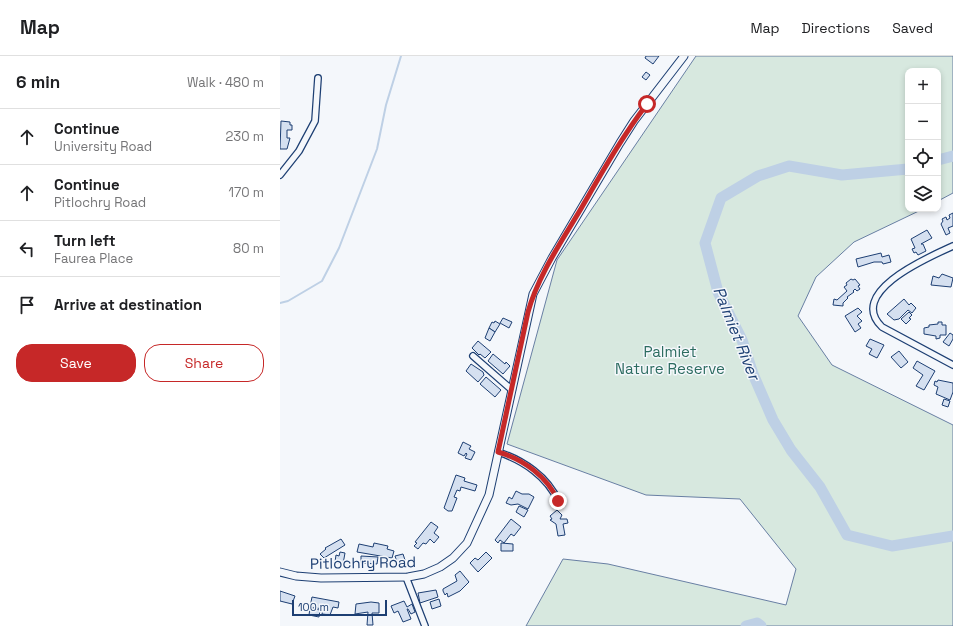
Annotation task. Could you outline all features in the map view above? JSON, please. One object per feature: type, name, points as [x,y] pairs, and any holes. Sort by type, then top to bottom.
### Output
[{"type":"street","name":"Pitlochry Road","points":[[280,572],[296,576],[321,578],[406,577],[424,574],[440,567],[453,558],[467,543],[489,495],[533,294],[552,258],[620,143],[634,121],[684,56]]},
{"type":"street","points":[[280,175],[299,152],[315,121],[318,78]]},
{"type":"street","points":[[953,246],[906,270],[879,292],[872,306],[875,319],[882,327],[953,365]]},
{"type":"street","points":[[473,356],[512,390]]},
{"type":"street","points":[[498,452],[515,459],[542,477],[553,489],[558,501]]},
{"type":"street","points":[[406,577],[425,626]]},
{"type":"green space","name":"Palmiet Nature Reserve","points":[[696,56],[953,56],[953,193],[941,199],[941,68],[905,68],[905,212],[917,212],[854,242],[816,277],[798,316],[832,365],[953,425],[953,626],[526,626],[563,559],[608,564],[786,605],[796,569],[740,499],[646,495],[507,444],[557,260]]},
{"type":"building","points":[[646,56],[659,56],[653,64],[645,58]]},
{"type":"building","points":[[646,72],[650,75],[646,80],[642,77]]},
{"type":"building","points":[[281,121],[290,122],[290,125],[292,125],[292,130],[287,130],[287,138],[290,138],[287,149],[280,149]]},
{"type":"building","points":[[953,213],[953,226],[948,228],[950,233],[946,235],[941,224],[943,221],[942,219],[946,217],[947,220],[950,218],[949,215]]},
{"type":"building","points":[[927,230],[932,238],[921,244],[923,244],[926,251],[918,255],[916,252],[914,253],[912,249],[915,248],[911,239]]},
{"type":"building","points":[[881,253],[882,257],[889,255],[891,262],[883,264],[882,262],[874,262],[858,267],[856,259]]},
{"type":"building","points":[[942,274],[953,278],[951,287],[931,285],[933,276],[939,278]]},
{"type":"building","points":[[851,279],[855,279],[860,285],[858,286],[860,289],[857,291],[855,289],[853,291],[854,292],[847,297],[848,298],[843,303],[843,306],[833,305],[834,299],[837,300],[847,291],[844,287]]},
{"type":"building","points":[[904,299],[909,305],[911,303],[916,308],[912,313],[908,310],[899,319],[894,320],[887,314]]},
{"type":"building","points":[[858,308],[862,312],[857,316],[862,321],[858,324],[861,328],[855,332],[845,316]]},
{"type":"building","points":[[909,312],[912,315],[909,318],[911,319],[906,324],[901,319]]},
{"type":"building","points":[[503,318],[512,322],[509,328],[500,323]]},
{"type":"building","points":[[495,321],[500,324],[495,332],[489,328],[492,322],[494,323]]},
{"type":"building","points":[[938,322],[942,322],[942,325],[946,325],[946,335],[940,335],[940,338],[936,339],[936,336],[924,334],[924,328],[929,327],[929,325],[938,324]]},
{"type":"building","points":[[489,328],[495,332],[490,341],[485,338]]},
{"type":"building","points":[[950,333],[953,335],[953,339],[949,346],[943,342]]},
{"type":"building","points":[[870,339],[884,345],[877,358],[869,354],[872,349],[866,346]]},
{"type":"building","points":[[478,341],[491,352],[485,358],[480,354],[479,355],[472,348]]},
{"type":"building","points":[[899,351],[908,362],[901,368],[891,357]]},
{"type":"building","points":[[493,354],[505,364],[506,362],[510,366],[503,374],[488,361]]},
{"type":"building","points":[[917,361],[935,371],[924,390],[916,386],[923,375],[913,368]]},
{"type":"building","points":[[471,364],[483,372],[484,375],[478,382],[466,371]]},
{"type":"building","points":[[486,377],[501,390],[495,397],[480,384]]},
{"type":"building","points":[[938,380],[953,383],[953,392],[950,400],[936,394],[938,387],[934,385],[935,381],[937,382]]},
{"type":"building","points":[[944,399],[950,401],[948,407],[942,405]]},
{"type":"building","points":[[463,442],[471,446],[469,449],[475,452],[471,460],[465,458],[466,453],[464,456],[458,453]]},
{"type":"building","points":[[456,475],[465,478],[464,481],[477,485],[475,491],[461,487],[460,491],[457,490],[454,497],[457,498],[452,511],[448,511],[444,508]]},
{"type":"building","points":[[516,491],[522,494],[529,494],[534,497],[528,509],[518,504],[511,505],[506,503],[509,497],[512,499]]},
{"type":"building","points":[[519,506],[528,510],[524,517],[516,512]]},
{"type":"building","points":[[557,510],[562,515],[560,519],[567,519],[568,523],[563,524],[565,535],[558,536],[556,524],[550,520],[552,519],[550,516]]},
{"type":"building","points":[[511,519],[521,527],[514,536],[511,534],[504,543],[500,540],[498,543],[495,540]]},
{"type":"building","points":[[431,522],[438,527],[434,533],[439,537],[434,543],[430,539],[426,544],[423,543],[418,549],[414,546],[417,543],[415,542]]},
{"type":"building","points":[[341,539],[345,545],[324,558],[320,554],[326,549],[325,548]]},
{"type":"building","points":[[374,543],[388,546],[387,549],[394,551],[392,558],[357,552],[359,544],[373,547]]},
{"type":"building","points":[[501,543],[513,544],[513,551],[501,551]]},
{"type":"building","points":[[340,552],[345,553],[343,564],[335,562],[336,555],[339,556]]},
{"type":"building","points":[[486,552],[492,558],[478,572],[470,563],[475,558],[478,560]]},
{"type":"building","points":[[403,554],[405,560],[397,562],[395,556]]},
{"type":"building","points":[[361,556],[378,557],[377,564],[361,563]]},
{"type":"building","points":[[460,571],[469,582],[460,591],[448,597],[447,593],[445,595],[443,589],[457,581],[455,575]]},
{"type":"building","points":[[436,590],[438,597],[420,603],[418,593]]},
{"type":"building","points":[[280,591],[295,596],[292,604],[280,601]]},
{"type":"building","points":[[312,597],[339,602],[338,608],[333,607],[330,615],[322,614],[323,609],[310,607]]},
{"type":"building","points":[[439,599],[441,606],[432,609],[430,602]]},
{"type":"building","points":[[404,601],[407,607],[412,604],[415,612],[411,614],[407,609],[411,619],[403,622],[398,611],[394,613],[391,606]]},
{"type":"building","points":[[371,602],[379,603],[379,613],[372,613],[373,625],[367,625],[368,612],[355,614],[356,604]]},
{"type":"building","points":[[310,608],[320,610],[319,617],[309,615]]},
{"type":"waterway","points":[[280,303],[288,301],[322,281],[339,248],[377,149],[386,105],[401,56]]},
{"type":"waterway","name":"Palmiet River","points":[[941,159],[953,156]]},
{"type":"waterway","name":"Palmiet River","points":[[905,169],[842,175],[789,166],[758,176],[721,198],[705,243],[718,292],[742,340],[753,374],[773,420],[791,450],[820,487],[847,535],[892,546],[953,536]]},
{"type":"waterway","name":"Palmiet River","points":[[746,626],[757,623],[761,626]]},
{"type":"route","points":[[558,501],[549,483],[542,477],[515,459],[498,452],[528,312],[533,294],[552,258],[620,143],[647,104]]}]
